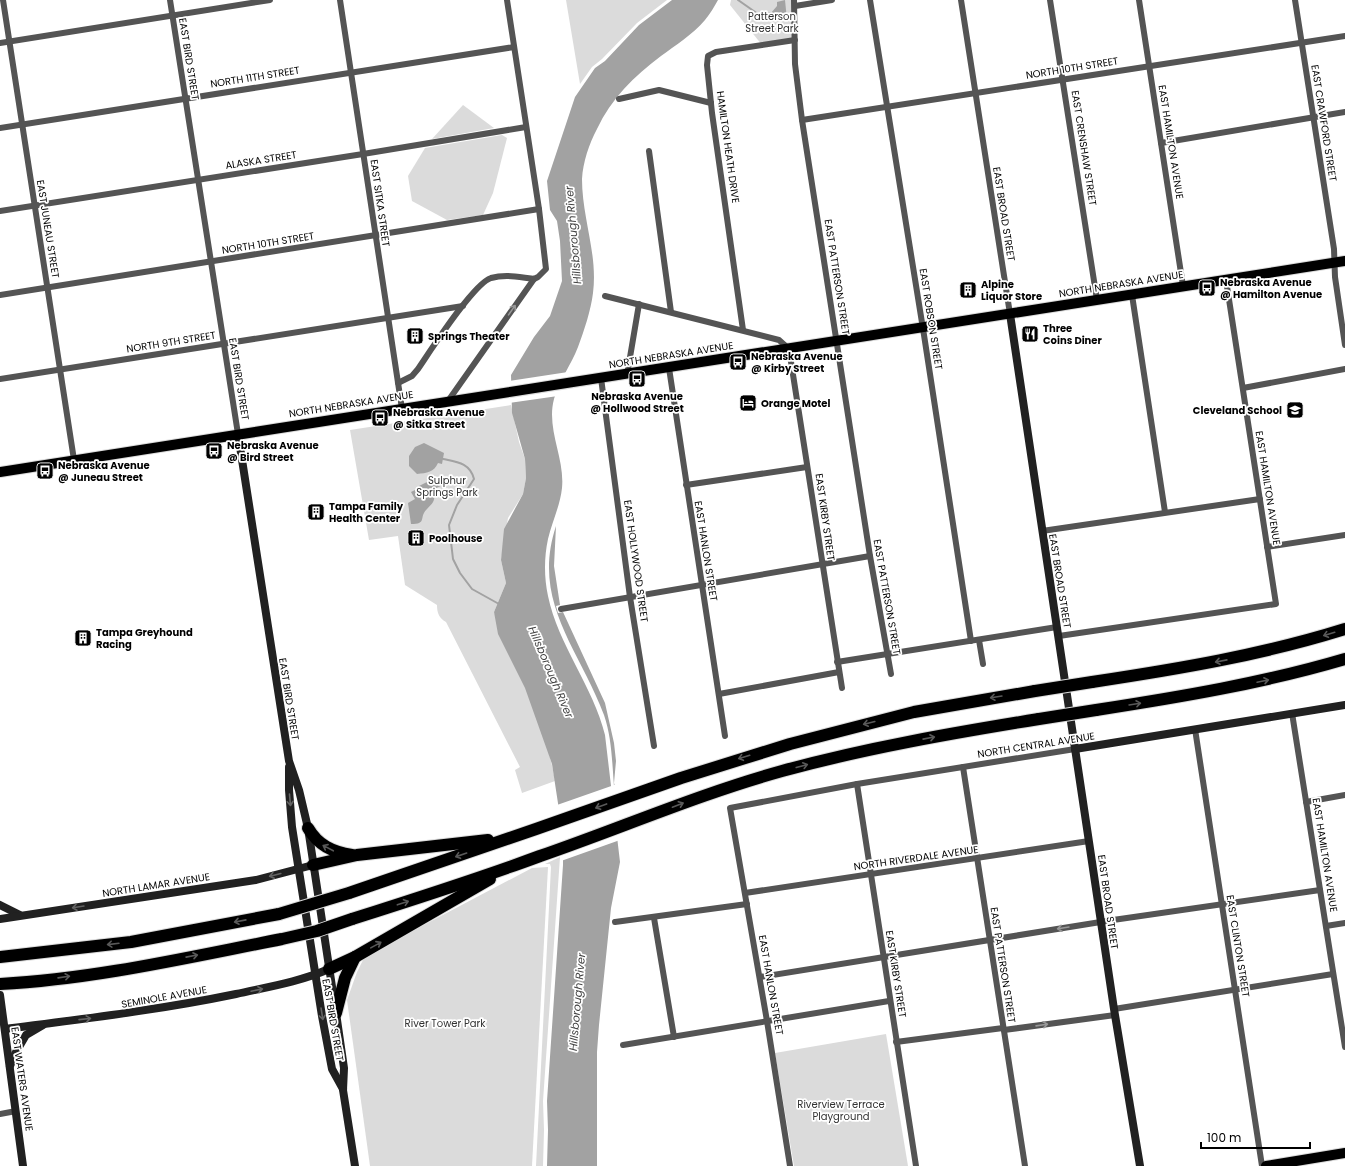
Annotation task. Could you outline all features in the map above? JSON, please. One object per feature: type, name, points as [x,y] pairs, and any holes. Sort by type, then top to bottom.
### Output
[{"type":"highway","points":[[0,957],[22,956],[132,942],[279,914],[349,893],[729,762],[782,746],[914,712],[1246,656],[1345,630]]},
{"type":"highway","points":[[0,984],[25,983],[131,968],[317,931],[510,867],[696,798],[829,759],[956,732],[1240,686],[1345,659]]},
{"type":"highway","points":[[308,828],[325,847],[335,851],[357,855]]},
{"type":"highway","points":[[313,865],[357,855],[511,838]]},
{"type":"highway","points":[[329,969],[355,957],[510,867]]},
{"type":"highway","points":[[336,1013],[345,978],[355,957]]},
{"type":"main road","name":"NORTH NEBRASKA AVENUE","points":[[0,472],[499,393],[627,375],[1183,286],[1345,262]]},
{"type":"main road","points":[[1266,1166],[1345,1153]]},
{"type":"street","name":"EAST JUNEAU STREET","points":[[3,0],[74,460]]},
{"type":"street","name":"EAST BIRD STREET","points":[[170,0],[210,262],[290,761],[308,828],[344,1068],[343,1090],[355,1166]]},
{"type":"street","points":[[0,43],[270,0]]},
{"type":"street","name":"EAST SITKA STREET","points":[[340,0],[374,235],[402,409]]},
{"type":"street","points":[[448,402],[534,279],[546,269],[539,210],[507,0]]},
{"type":"street","points":[[794,3],[832,0]]},
{"type":"street","name":"EAST ROBSON STREET","points":[[870,0],[923,327],[971,641]]},
{"type":"street","name":"EAST BROAD STREET","points":[[960,0],[1010,314],[1101,922],[1140,1166]]},
{"type":"street","name":"EAST CRENSHAW STREET","points":[[1050,0],[1098,300]]},
{"type":"street","name":"EAST HAMILTON AVENUE","points":[[1139,0],[1183,286]]},
{"type":"street","name":"EAST CRAWFORD STREET","points":[[1294,0],[1334,249],[1334,277],[1345,345]]},
{"type":"street","name":"EAST PATTERSON STREET","points":[[794,3],[796,40],[795,64],[802,120],[870,556],[891,674]]},
{"type":"street","name":"NORTH 10TH STREET","points":[[802,120],[1345,36]]},
{"type":"street","name":"HAMILTON HEATH DRIVE","points":[[743,330],[711,103],[707,65],[708,56],[716,52],[796,40]]},
{"type":"street","name":"NORTH 11TH STREET","points":[[0,128],[514,47]]},
{"type":"street","points":[[619,99],[659,90],[711,103]]},
{"type":"street","points":[[1161,142],[1345,112]]},
{"type":"street","name":"ALASKA STREET","points":[[0,211],[526,127]]},
{"type":"street","points":[[649,151],[671,312]]},
{"type":"street","name":"NORTH 10TH STREET","points":[[0,295],[539,210]]},
{"type":"street","points":[[398,383],[412,376],[463,306],[475,291],[490,278],[509,276],[534,279]]},
{"type":"street","name":"EAST HAMILTON AVENUE","points":[[1058,636],[1276,604],[1226,280]]},
{"type":"street","points":[[1132,294],[1166,512]]},
{"type":"street","points":[[605,296],[779,340],[790,349]]},
{"type":"street","points":[[627,375],[640,304]]},
{"type":"street","name":"NORTH 9TH STREET","points":[[0,379],[463,306]]},
{"type":"street","name":"EAST KIRBY STREET","points":[[790,349],[842,688]]},
{"type":"street","name":"EAST HANLON STREET","points":[[669,368],[725,736]]},
{"type":"street","points":[[1243,388],[1345,369]]},
{"type":"street","name":"EAST HOLLYWOOD STREET","points":[[601,378],[630,596],[654,746]]},
{"type":"street","points":[[686,485],[807,467]]},
{"type":"street","points":[[1042,532],[1166,512],[1260,499]]},
{"type":"street","points":[[1267,547],[1345,535]]},
{"type":"street","points":[[561,609],[870,556]]},
{"type":"street","points":[[837,662],[1057,627]]},
{"type":"street","points":[[979,640],[983,664]]},
{"type":"street","points":[[719,694],[839,672]]},
{"type":"street","name":"NORTH CENTRAL AVENUE","points":[[730,808],[857,784],[1076,749],[1195,728],[1345,705]]},
{"type":"street","name":"EAST HAMILTON AVENUE","points":[[1292,713],[1345,1047]]},
{"type":"street","name":"EAST CLINTON STREET","points":[[1195,728],[1262,1166]]},
{"type":"street","name":"EAST BIRD STREET","points":[[290,761],[289,790],[298,869],[315,975],[332,1069],[343,1090]]},
{"type":"street","name":"EAST PATTERSON STREET","points":[[963,767],[1024,1166]]},
{"type":"street","name":"EAST KIRBY STREET","points":[[857,784],[916,1166]]},
{"type":"street","points":[[1306,802],[1345,795]]},
{"type":"street","name":"EAST HANLON STREET","points":[[730,808],[768,1021],[790,1166]]},
{"type":"street","name":"NORTH RIVERDALE AVENUE","points":[[745,893],[1089,841]]},
{"type":"street","name":"NORTH LAMAR AVENUE","points":[[0,919],[256,880],[313,865]]},
{"type":"street","points":[[760,977],[1101,922],[1320,890]]},
{"type":"street","points":[[615,922],[654,918],[748,904]]},
{"type":"street","points":[[0,905],[21,916]]},
{"type":"street","points":[[654,918],[674,1037]]},
{"type":"street","points":[[1326,926],[1345,923]]},
{"type":"street","name":"SEMINOLE AVENUE","points":[[2,1029],[123,1015],[171,1007],[270,987],[315,975],[329,969]]},
{"type":"street","points":[[896,1042],[1003,1029],[1115,1012],[1234,990],[1333,974]]},
{"type":"street","name":"EAST WATERS AVENUE","points":[[0,995],[2,1029],[10,1067],[23,1166]]},
{"type":"street","points":[[623,1045],[890,1001]]},
{"type":"street","points":[[10,1067],[16,1052],[26,1035],[45,1024]]},
{"type":"street","points":[[0,1114],[16,1111]]},
{"type":"green space","points":[[566,0],[667,0],[637,23],[602,59],[592,67],[580,84]]},
{"type":"green space","name":"Patterson Street Park","points":[[731,0],[794,0],[795,40],[762,45],[730,5]]},
{"type":"green space","points":[[463,105],[494,128],[432,139]]},
{"type":"green space","points":[[502,135],[507,138],[493,193],[483,215],[447,220],[412,201],[408,176],[425,148]]},
{"type":"green space","name":"Sulphur Springs Park","points":[[511,405],[519,442],[525,459],[526,478],[523,494],[508,518],[501,560],[506,583],[494,612],[538,717],[551,760],[555,781],[522,793],[515,770],[520,767],[446,622],[439,615],[437,605],[405,585],[398,536],[369,540],[350,430]]},
{"type":"green space","points":[[560,857],[543,1101],[543,1166],[536,1166],[551,867],[550,864],[545,864]]},
{"type":"green space","name":"River Tower Park","points":[[548,867],[532,1166],[370,1166],[347,1000],[357,972],[365,956],[532,868]]},
{"type":"green space","name":"Riverview Terrace Playground","points":[[886,1034],[908,1166],[794,1166],[775,1053]]},
{"type":"water","name":"Hillsborough River","points":[[672,0],[718,0],[707,18],[695,30],[651,64],[624,89],[609,108],[591,141],[585,160],[582,179],[584,208],[592,250],[594,279],[592,300],[583,334],[556,392],[552,410],[552,421],[561,466],[562,488],[546,553],[545,568],[548,596],[559,632],[600,717],[605,735],[620,862],[611,908],[599,1025],[597,1052],[597,1166],[547,1166],[547,1101],[563,865],[563,836],[552,764],[525,688],[498,634],[494,612],[506,583],[501,560],[504,529],[523,494],[526,478],[525,459],[512,413],[511,375],[534,337],[550,316],[562,281],[560,241],[557,221],[550,210],[547,181],[575,97],[595,68],[605,61],[639,25]]},
{"type":"water","points":[[785,0],[787,20],[771,13],[777,6],[777,2]]},
{"type":"water","points":[[424,443],[444,453],[442,464],[438,463],[430,472],[417,474],[409,466],[409,456],[415,447]]},
{"type":"water","points":[[441,475],[445,484],[432,490],[434,501],[424,513],[421,522],[411,524],[408,503],[415,499],[411,492],[415,490],[419,497],[423,495],[419,486]]},
{"type":"water","points":[[556,526],[554,566],[560,605],[556,606],[558,613],[563,612],[605,703],[614,743],[616,761],[614,783],[618,796],[615,797],[611,745],[604,715],[594,691],[561,624],[554,602],[549,578],[550,553]]},
{"type":"pier","points":[[568,372],[558,396],[509,403],[509,381]]},
{"type":"pier","points":[[617,784],[620,795],[614,798],[620,840],[561,861],[561,836],[557,805]]},
{"type":"waterway","points":[[738,0],[758,14],[771,13]]},
{"type":"waterway","points":[[443,459],[458,462],[466,466],[474,479],[457,505],[449,525],[453,559],[460,573],[472,589],[499,604]]},
{"type":"place","name":"Nebraska Avenue @ Hamilton Avenue","points":[[1207,288]]},
{"type":"place","name":"Alpine Liquor Store","points":[[968,290]]},
{"type":"place","name":"Three Coins Diner","points":[[1030,334]]},
{"type":"place","name":"Springs Theater","points":[[415,336]]},
{"type":"place","name":"Nebraska Avenue @ Kirby Street","points":[[738,362]]},
{"type":"place","name":"Nebraska Avenue @ Hollwood Street","points":[[637,379]]},
{"type":"place","name":"Orange Motel","points":[[748,403]]},
{"type":"place","name":"Cleveland School","points":[[1295,410]]},
{"type":"place","name":"Nebraska Avenue @ Sitka Street","points":[[380,418]]},
{"type":"place","name":"Nebraska Avenue @ Bird Street","points":[[214,451]]},
{"type":"place","name":"Nebraska Avenue @ Juneau Street","points":[[45,471]]},
{"type":"place","name":"Tampa Family Health Center","points":[[316,512]]},
{"type":"place","name":"Poolhouse","points":[[416,538]]},
{"type":"place","name":"Tampa Greyhound Racing","points":[[83,638]]}]
